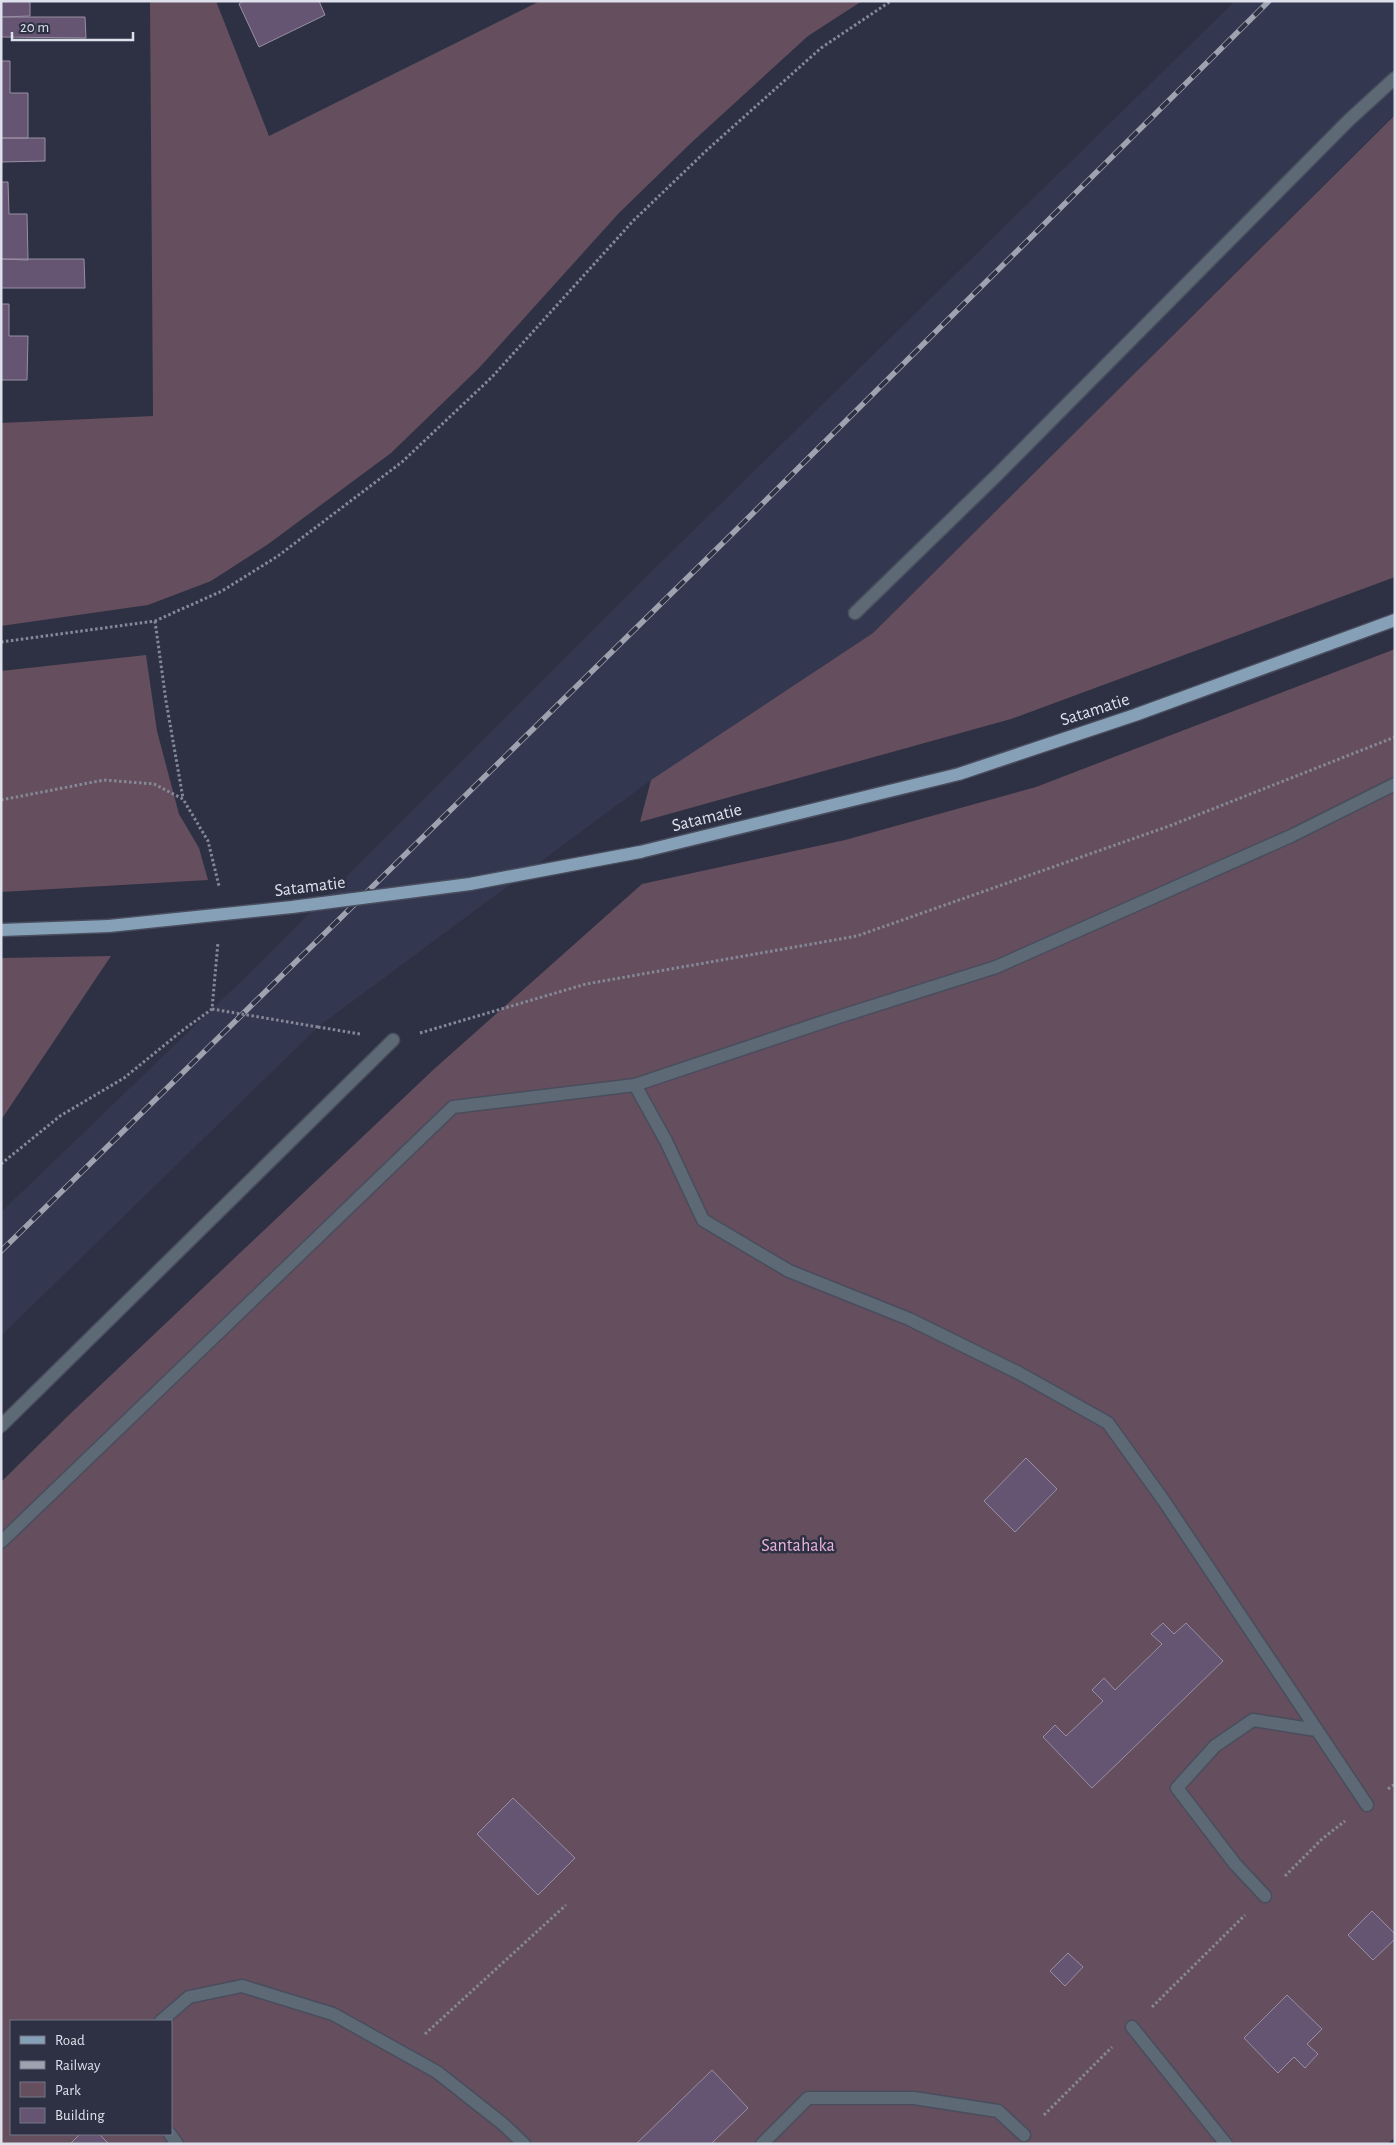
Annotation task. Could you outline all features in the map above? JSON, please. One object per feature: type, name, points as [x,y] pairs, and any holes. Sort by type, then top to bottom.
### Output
[{"type":"main road","name":"Satamatie","points":[[1,930],[109,926],[292,907],[470,884],[640,852],[959,774],[1135,715],[1395,620]]},
{"type":"lane","points":[[855,613],[997,476],[1349,120],[1395,78]]},
{"type":"lane","points":[[1,1542],[452,1107],[635,1085],[829,1020],[996,967],[1291,836],[1395,784]]},
{"type":"lane","points":[[1,1426],[393,1040]]},
{"type":"lane","points":[[635,1085],[666,1141],[703,1220],[789,1271],[909,1319],[1019,1373],[1108,1423],[1164,1501],[1367,1805]]},
{"type":"lane","points":[[1265,1896],[1235,1864],[1178,1788],[1215,1746],[1253,1720],[1316,1730]]},
{"type":"lane","points":[[162,2020],[189,1997],[242,1986],[333,2014],[437,2072],[504,2124],[524,2144]]},
{"type":"lane","points":[[1132,2027],[1226,2144]]},
{"type":"lane","points":[[762,2144],[808,2098],[914,2098],[998,2111],[1024,2135]]},
{"type":"path","points":[[1,642],[155,622],[222,591],[278,556],[402,462],[492,377],[633,221],[707,150],[821,48],[891,1]]},
{"type":"path","points":[[155,622],[183,799]]},
{"type":"path","points":[[212,1009],[393,1040],[586,984],[857,936],[1172,824],[1395,737]]},
{"type":"path","points":[[1024,2135],[1322,1839],[1395,1784]]},
{"type":"path","points":[[404,2054],[566,1905]]},
{"type":"shaded area","points":[[1235,1],[1395,1],[1395,114],[873,633],[651,780],[318,1027],[1,1336],[1,1212],[259,964],[659,564]]},
{"type":"green space","points":[[150,1],[216,1],[269,136],[540,1],[862,1],[808,36],[692,142],[619,213],[479,368],[391,453],[267,545],[211,581],[148,605],[1,626],[1,423],[153,416]]},
{"type":"green space","points":[[1395,115],[1395,577],[1011,719],[640,822],[651,780],[873,633]]},
{"type":"green space","name":"Santahaka","points":[[1395,649],[1395,2138],[1387,2144],[1,2144],[1,1482],[70,1414],[433,1070],[642,884],[845,840],[1036,787]]},
{"type":"green space","points":[[146,655],[157,731],[179,814],[199,848],[208,880],[1,892],[1,671]]},
{"type":"green space","points":[[111,956],[1,1120],[1,958]]},
{"type":"building","points":[[1,1],[30,1],[30,16],[1,17]]},
{"type":"building","points":[[243,1],[319,1],[325,15],[259,47],[239,4]]},
{"type":"building","points":[[1,17],[85,17],[86,38],[1,37]]},
{"type":"building","points":[[1,61],[10,61],[10,93],[28,93],[28,138],[1,138]]},
{"type":"building","points":[[1,138],[45,138],[45,161],[1,162]]},
{"type":"building","points":[[1,182],[8,182],[9,214],[27,214],[28,260],[1,259]]},
{"type":"building","points":[[1,259],[84,259],[85,288],[1,288]]},
{"type":"building","points":[[1,304],[9,304],[9,336],[28,336],[27,380],[1,380]]},
{"type":"building","points":[[1026,1458],[1057,1489],[1015,1532],[984,1501]]},
{"type":"building","points":[[1163,1623],[1174,1634],[1186,1623],[1223,1661],[1092,1788],[1043,1737],[1055,1725],[1066,1736],[1103,1701],[1092,1690],[1104,1678],[1115,1690],[1162,1644],[1151,1634]]},
{"type":"building","points":[[513,1798],[575,1858],[538,1895],[477,1834]]},
{"type":"building","points":[[1372,1911],[1395,1934],[1395,1939],[1373,1960],[1348,1935]]},
{"type":"building","points":[[1068,1953],[1083,1967],[1065,1986],[1050,1971]]},
{"type":"building","points":[[1287,1995],[1322,2029],[1307,2044],[1318,2054],[1305,2068],[1294,2057],[1278,2073],[1244,2038]]},
{"type":"building","points":[[712,2070],[748,2108],[711,2144],[636,2144]]},
{"type":"building","points":[[79,2135],[100,2135],[109,2144],[70,2144]]},
{"type":"railway","points":[[1,1251],[733,533],[1269,1]]}]
